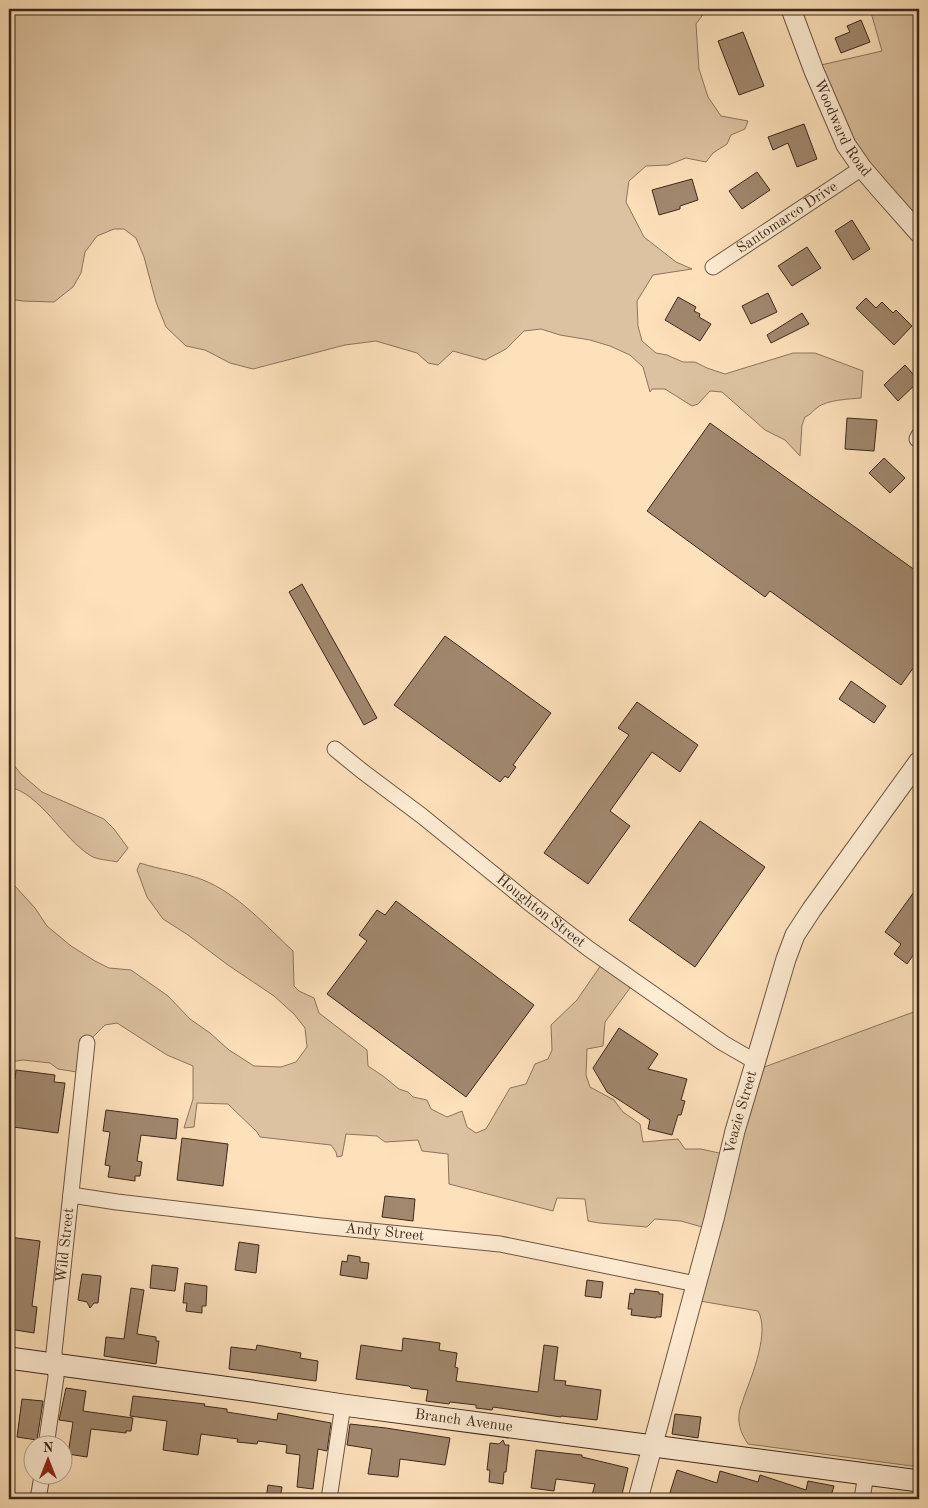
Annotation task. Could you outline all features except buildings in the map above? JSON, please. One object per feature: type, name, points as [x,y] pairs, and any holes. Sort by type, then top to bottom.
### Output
[{"type":"main road","name":"Branch Avenue","points":[[9,1358],[919,1481]]},
{"type":"street","name":"Woodward Road","points":[[791,9],[814,71],[846,145],[862,168],[919,233]]},
{"type":"street","name":"Santomarco Drive","points":[[713,268],[862,168]]},
{"type":"street","name":"Houghton Street","points":[[335,749],[589,949],[723,1043],[756,1062]]},
{"type":"street","name":"Veazie Street","points":[[638,1499],[735,1131],[794,935],[919,761]]},
{"type":"street","name":"Wild Street","points":[[47,1436],[56,1377],[54,1352],[87,1043]]},
{"type":"street","name":"Andy Street","points":[[71,1195],[321,1226],[500,1244],[696,1284]]},
{"type":"street","points":[[329,1499],[343,1404]]},
{"type":"street","points":[[862,1499],[866,1474]]},
{"type":"street","points":[[38,1499],[40,1486]]},
{"type":"shaded area","points":[[9,9],[57,12],[63,9],[707,9],[696,24],[699,69],[708,97],[721,116],[748,121],[745,129],[731,135],[727,144],[713,153],[706,162],[686,158],[668,165],[646,166],[629,181],[626,202],[644,237],[676,262],[692,269],[653,275],[637,301],[638,326],[642,341],[656,353],[667,355],[683,362],[695,362],[725,374],[793,353],[815,353],[863,371],[861,398],[827,403],[805,417],[802,425],[800,456],[785,440],[765,430],[722,392],[710,391],[698,404],[692,406],[665,389],[652,389],[650,392],[643,367],[630,355],[590,340],[560,335],[541,329],[524,331],[506,349],[485,360],[453,351],[438,365],[428,363],[417,353],[376,341],[345,345],[253,369],[230,363],[205,350],[186,346],[166,327],[156,302],[144,257],[136,238],[124,229],[114,229],[97,236],[85,252],[81,273],[73,287],[54,302],[9,299]]},
{"type":"shaded area","points":[[870,9],[919,9],[919,239],[879,198],[817,80],[827,77],[821,65],[882,51]]},
{"type":"shaded area","points":[[9,759],[21,774],[42,792],[104,819],[128,848],[117,862],[91,856],[71,839],[31,798],[9,787]]},
{"type":"shaded area","points":[[140,863],[203,880],[228,893],[240,902],[293,951],[294,986],[299,991],[314,998],[319,1013],[367,1050],[368,1066],[399,1089],[408,1092],[413,1097],[427,1100],[431,1109],[447,1117],[462,1111],[467,1127],[476,1133],[486,1129],[510,1088],[526,1084],[535,1064],[548,1059],[552,1050],[551,1025],[577,1000],[601,965],[630,988],[605,1022],[603,1046],[587,1049],[586,1075],[590,1087],[614,1100],[623,1112],[640,1124],[643,1142],[678,1139],[685,1149],[701,1149],[728,1155],[759,1069],[919,1010],[919,1467],[748,1444],[742,1434],[739,1413],[761,1342],[761,1320],[758,1311],[694,1300],[709,1229],[681,1221],[655,1219],[647,1227],[599,1223],[588,1221],[585,1199],[557,1198],[553,1211],[449,1184],[448,1154],[422,1151],[418,1140],[385,1142],[377,1136],[346,1134],[342,1156],[337,1157],[331,1145],[260,1137],[228,1104],[197,1103],[194,1127],[184,1128],[193,1099],[193,1066],[167,1055],[117,1023],[105,1025],[87,1043],[83,1073],[58,1069],[50,1063],[23,1060],[9,1062],[9,881],[35,908],[47,926],[71,946],[109,968],[131,970],[168,996],[190,1019],[229,1050],[254,1066],[281,1067],[296,1062],[307,1047],[305,1028],[294,1014],[274,996],[163,919],[147,897],[137,870]]}]
